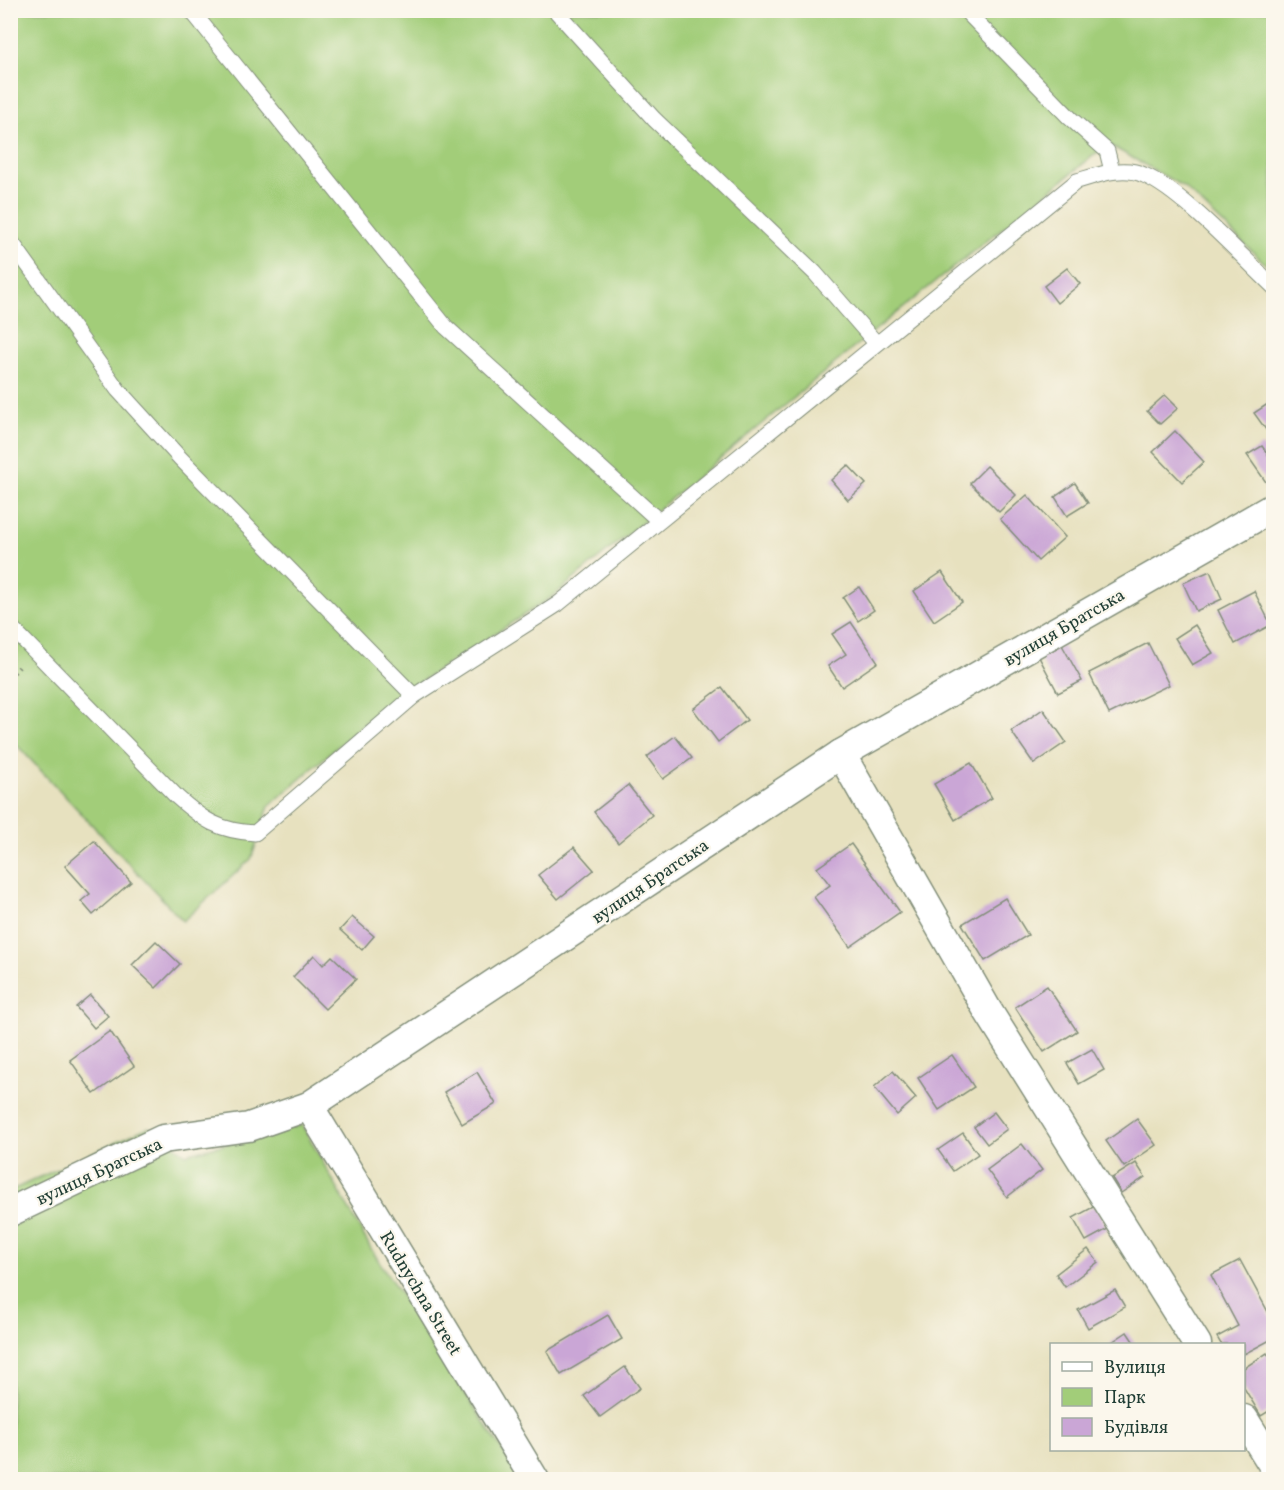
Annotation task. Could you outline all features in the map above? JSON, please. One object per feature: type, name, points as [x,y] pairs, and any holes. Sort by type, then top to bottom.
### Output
[{"type":"street","name":"вулиця Братська","points":[[10,1212],[163,1139],[249,1127],[309,1106],[841,754],[1274,507]]},
{"type":"street","points":[[841,754],[988,1011],[1196,1343]]},
{"type":"street","name":"Rudnychna Street","points":[[309,1106],[535,1479]]},
{"type":"street","points":[[1245,1421],[1274,1467]]},
{"type":"lane","points":[[191,10],[446,327],[658,520]]},
{"type":"lane","points":[[555,10],[654,119],[814,273],[876,342]]},
{"type":"lane","points":[[965,10],[1070,118],[1107,151],[1112,171]]},
{"type":"lane","points":[[10,626],[177,797],[203,819],[232,832],[255,833],[414,696],[558,604],[876,342],[1077,181],[1112,171],[1143,174],[1173,192],[1274,287]]},
{"type":"lane","points":[[10,240],[118,390],[180,458],[414,696]]},
{"type":"green space","points":[[11,11],[1273,11],[1273,271],[1184,187],[1108,144],[885,322],[552,597],[390,701],[269,806],[251,859],[183,921],[11,739]]},
{"type":"green space","points":[[302,1125],[373,1252],[521,1479],[11,1479],[10,1191],[148,1127],[186,1154]]},
{"type":"building","points":[[1067,268],[1080,284],[1057,303],[1044,286]]},
{"type":"building","points":[[1165,395],[1178,408],[1160,424],[1147,411]]},
{"type":"building","points":[[1274,400],[1274,441],[1254,413]]},
{"type":"building","points":[[1175,431],[1204,462],[1182,482],[1153,452]]},
{"type":"building","points":[[1262,446],[1274,463],[1274,481],[1268,485],[1247,455]]},
{"type":"building","points":[[848,465],[866,484],[848,500],[831,480]]},
{"type":"building","points":[[987,466],[1016,495],[999,512],[970,483]]},
{"type":"building","points":[[1075,483],[1088,503],[1067,516],[1055,497]]},
{"type":"building","points":[[1027,495],[1065,537],[1038,561],[1000,519]]},
{"type":"building","points":[[1210,571],[1222,599],[1196,611],[1183,583]]},
{"type":"building","points":[[942,572],[962,602],[934,621],[914,591]]},
{"type":"building","points":[[859,587],[874,610],[858,621],[843,598]]},
{"type":"building","points":[[1254,591],[1271,625],[1235,644],[1218,610]]},
{"type":"building","points":[[851,622],[878,662],[842,687],[828,666],[846,654],[832,634]]},
{"type":"building","points":[[1195,625],[1213,653],[1192,665],[1175,638]]},
{"type":"building","points":[[1148,643],[1169,685],[1109,714],[1089,673]]},
{"type":"building","points":[[1062,645],[1082,681],[1058,693],[1039,657]]},
{"type":"building","points":[[722,687],[747,720],[718,742],[693,709]]},
{"type":"building","points":[[1043,709],[1066,742],[1034,764],[1011,731]]},
{"type":"building","points":[[675,736],[692,758],[663,779],[647,757]]},
{"type":"building","points":[[971,763],[992,798],[955,820],[934,784]]},
{"type":"building","points":[[628,785],[652,815],[618,843],[594,812]]},
{"type":"building","points":[[94,841],[131,882],[93,915],[81,901],[90,894],[65,866]]},
{"type":"building","points":[[851,844],[900,912],[850,947],[814,897],[830,885],[817,868]]},
{"type":"building","points":[[574,847],[594,870],[558,899],[538,875]]},
{"type":"building","points":[[1005,898],[1028,935],[985,961],[962,924]]},
{"type":"building","points":[[352,917],[374,936],[362,950],[340,930]]},
{"type":"building","points":[[156,941],[180,964],[156,988],[132,965]]},
{"type":"building","points":[[314,955],[323,965],[332,956],[356,979],[325,1009],[293,977]]},
{"type":"building","points":[[1047,986],[1077,1031],[1044,1052],[1015,1007]]},
{"type":"building","points":[[90,995],[108,1016],[94,1028],[76,1007]]},
{"type":"building","points":[[110,1031],[134,1066],[94,1094],[70,1060]]},
{"type":"building","points":[[1092,1049],[1104,1070],[1079,1084],[1067,1063]]},
{"type":"building","points":[[952,1055],[974,1087],[939,1110],[918,1078]]},
{"type":"building","points":[[893,1071],[916,1098],[897,1115],[874,1087]]},
{"type":"building","points":[[477,1072],[496,1104],[462,1124],[444,1092]]},
{"type":"building","points":[[994,1112],[1007,1129],[987,1144],[974,1127]]},
{"type":"building","points":[[1137,1119],[1156,1145],[1124,1167],[1106,1141]]},
{"type":"building","points":[[963,1133],[978,1154],[953,1171],[938,1150]]},
{"type":"building","points":[[1022,1144],[1042,1170],[1007,1197],[987,1170]]},
{"type":"building","points":[[1136,1163],[1145,1177],[1121,1193],[1112,1178]]},
{"type":"building","points":[[1095,1206],[1108,1229],[1086,1241],[1073,1218]]},
{"type":"building","points":[[1088,1249],[1098,1262],[1065,1287],[1056,1274]]},
{"type":"building","points":[[1240,1260],[1274,1323],[1274,1338],[1245,1353],[1245,1343],[1220,1343],[1217,1337],[1238,1326],[1211,1275]]},
{"type":"building","points":[[1115,1290],[1125,1307],[1088,1328],[1078,1310]]},
{"type":"building","points":[[608,1315],[622,1339],[561,1375],[547,1351]]},
{"type":"building","points":[[1127,1332],[1134,1343],[1110,1343]]},
{"type":"building","points":[[1267,1353],[1274,1362],[1274,1408],[1261,1416],[1245,1390],[1245,1367]]},
{"type":"building","points":[[625,1367],[640,1388],[600,1417],[584,1396]]}]
